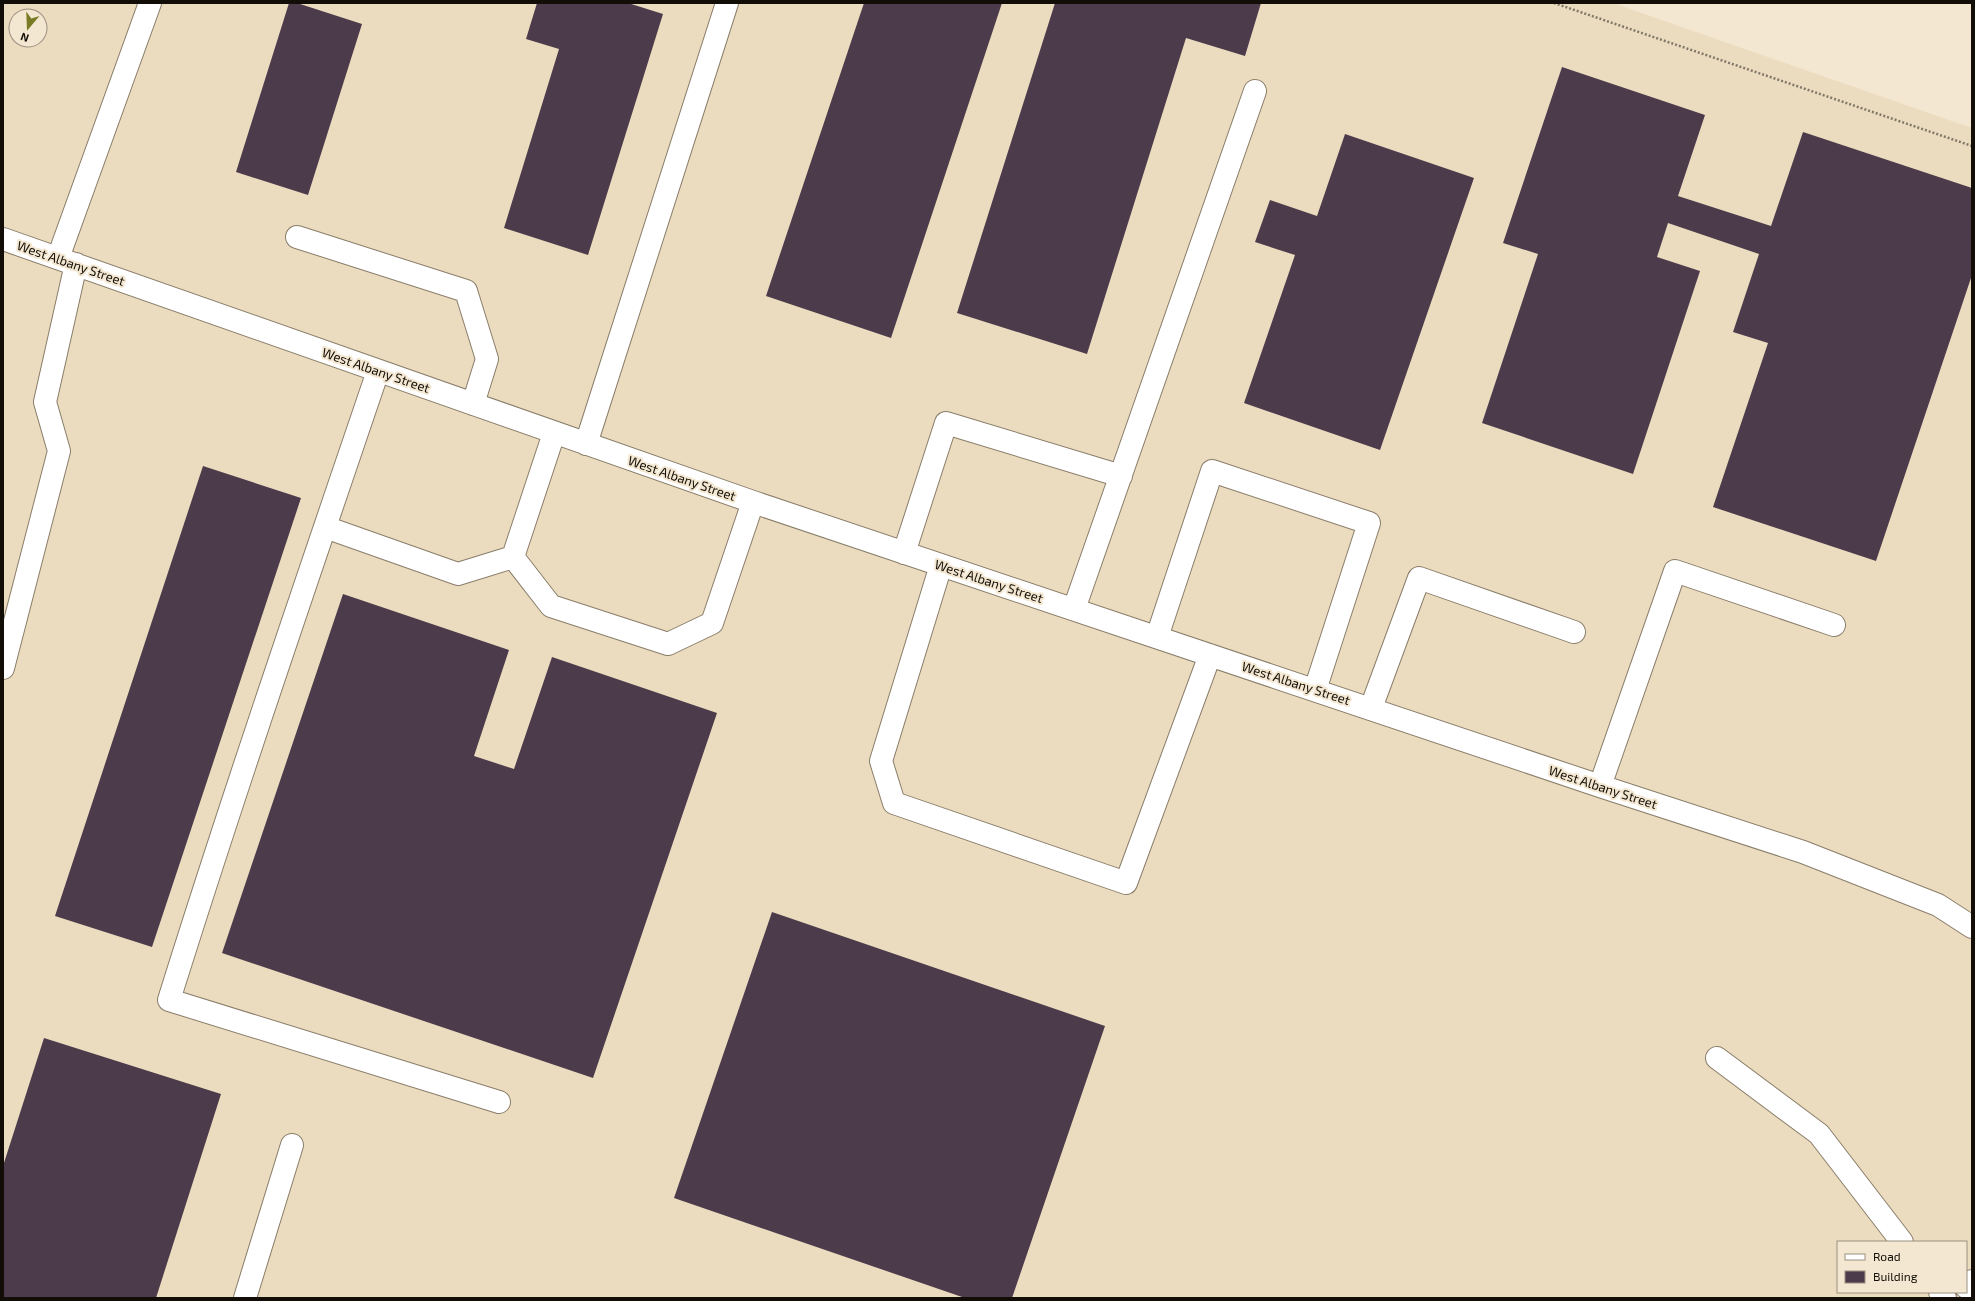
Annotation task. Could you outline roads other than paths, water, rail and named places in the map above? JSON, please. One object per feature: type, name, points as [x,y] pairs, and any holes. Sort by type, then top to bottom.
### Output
[{"type":"street","points":[[3,668],[59,451],[45,402],[67,261],[150,3]]},
{"type":"street","points":[[586,444],[727,3]]},
{"type":"street","points":[[1074,609],[1255,91]]},
{"type":"street","points":[[297,236],[466,291],[487,358],[473,404]]},
{"type":"street","name":"West Albany Street","points":[[3,239],[753,502],[1157,636],[1600,786],[1803,852],[1938,905],[1972,927]]},
{"type":"street","points":[[378,371],[218,842],[169,1000],[499,1102]]},
{"type":"street","points":[[904,553],[946,423],[1121,476]]},
{"type":"street","points":[[513,557],[554,433]]},
{"type":"street","points":[[1157,636],[1212,471],[1369,523],[1315,690]]},
{"type":"street","points":[[513,557],[551,606],[668,644],[712,623],[753,502]]},
{"type":"street","points":[[325,527],[458,574],[513,557]]},
{"type":"street","points":[[941,565],[881,761],[894,803],[1126,883],[1210,655]]},
{"type":"street","points":[[1600,786],[1675,571],[1834,625]]},
{"type":"street","points":[[1371,708],[1419,578],[1574,632]]},
{"type":"street","points":[[1717,1058],[1819,1134],[1901,1241]]},
{"type":"street","points":[[245,1298],[292,1145]]}]
